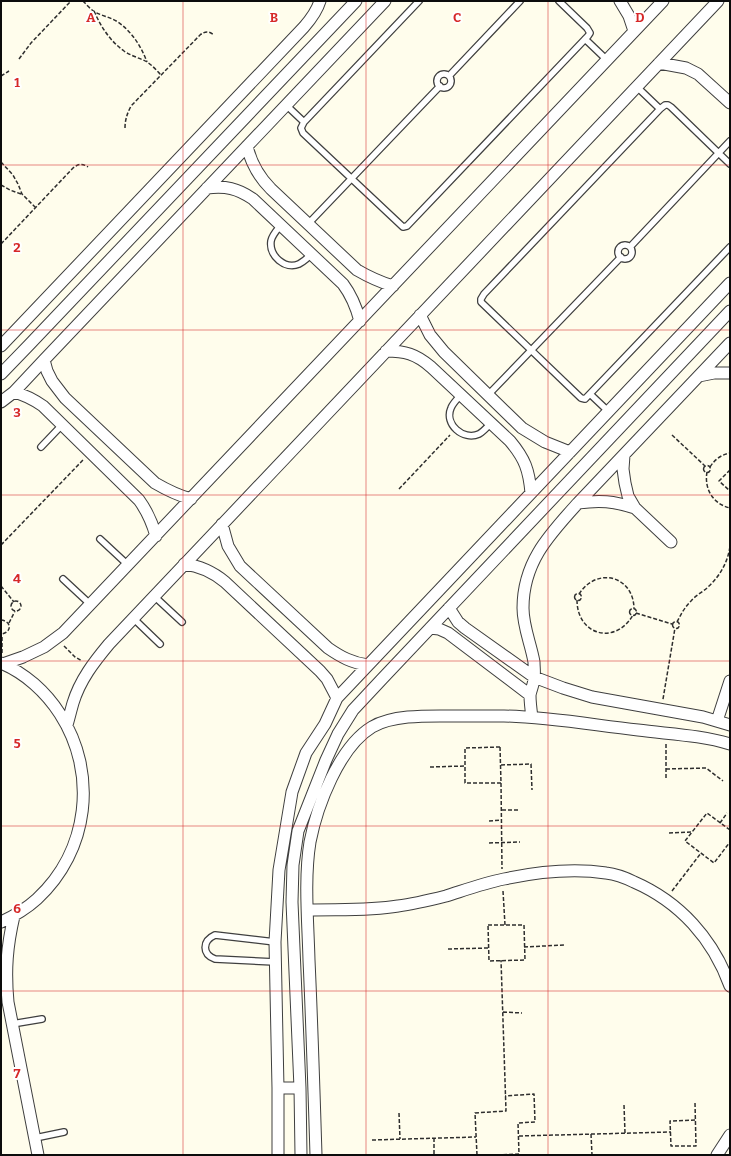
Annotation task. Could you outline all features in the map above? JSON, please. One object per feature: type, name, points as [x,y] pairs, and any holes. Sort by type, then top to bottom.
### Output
[{"type":"street","points":[[1,346],[304,27],[312,17],[320,1]]},
{"type":"street","points":[[1,374],[356,1]]},
{"type":"street","points":[[1,402],[14,392],[385,1]]},
{"type":"street","points":[[620,1],[629,16],[634,31]]},
{"type":"street","points":[[2,663],[44,647],[63,633],[91,605],[663,1]]},
{"type":"street","points":[[67,725],[73,702],[82,681],[90,668],[109,644],[718,1]]},
{"type":"street","points":[[659,63],[686,68],[698,74],[730,103]]},
{"type":"street","points":[[247,146],[252,162],[267,185],[357,270],[368,277],[393,286]]},
{"type":"street","points":[[207,188],[231,188],[243,192],[253,199],[343,284],[351,295],[357,308],[360,321]]},
{"type":"street","points":[[278,1155],[275,942],[279,870],[292,792],[306,753],[325,724],[337,698],[730,283]]},
{"type":"street","points":[[301,1155],[300,1088],[292,902],[293,865],[298,831],[338,734],[353,710],[730,312]]},
{"type":"street","points":[[420,315],[427,330],[437,344],[524,429],[545,442],[570,452]]},
{"type":"street","points":[[532,717],[530,695],[534,677],[534,662],[523,609],[525,587],[531,566],[541,546],[578,503],[730,343]]},
{"type":"street","points":[[386,351],[410,353],[421,359],[510,441],[519,452],[526,465],[530,479],[531,493]]},
{"type":"street","points":[[44,360],[52,381],[66,399],[155,483],[178,496],[191,499]]},
{"type":"street","points":[[699,376],[714,373],[730,373]]},
{"type":"street","points":[[628,391],[627,396],[632,404],[642,404]]},
{"type":"street","points":[[14,392],[24,395],[43,406],[138,500],[146,511],[156,536]]},
{"type":"street","points":[[597,423],[602,422],[610,427],[612,432],[611,436]]},
{"type":"street","points":[[624,455],[623,469],[628,496],[635,508],[671,542]]},
{"type":"street","points":[[578,503],[607,501],[635,508]]},
{"type":"street","points":[[222,524],[228,546],[240,566],[328,648],[347,660],[368,665]]},
{"type":"street","points":[[184,564],[206,569],[225,582],[320,671],[330,683],[337,698]]},
{"type":"street","points":[[449,608],[458,622],[465,628],[534,677],[592,697],[689,714],[725,723]]},
{"type":"street","points":[[430,628],[448,633],[530,695]]},
{"type":"street","points":[[1,922],[14,916],[36,900],[55,880],[69,856],[79,831],[84,804],[83,777],[78,750],[67,725],[55,705],[39,688],[21,674],[2,663]]},
{"type":"street","points":[[316,1155],[308,910],[308,867],[310,843],[316,818],[334,772],[359,737],[373,726],[389,720],[409,717],[532,717],[726,743],[725,723],[730,681]]},
{"type":"street","points":[[308,910],[376,909],[398,906],[446,896],[502,879],[528,874],[582,871],[607,873],[627,879],[648,888],[666,899],[686,915],[714,952],[726,974],[730,986]]},
{"type":"street","points":[[14,916],[9,937],[6,968],[8,1002],[38,1155]]},
{"type":"street","points":[[278,1088],[300,1088]]},
{"type":"street","points":[[717,1155],[730,1135]]},
{"type":"lane","points":[[419,1],[300,128],[303,133],[351,179],[401,226],[405,227],[590,33],[589,30],[559,1]]},
{"type":"lane","points":[[449,76],[520,1]]},
{"type":"lane","points":[[585,38],[607,60]]},
{"type":"lane","points":[[446,74],[449,76],[451,82],[449,86],[443,88],[440,86],[438,83],[439,76],[446,74]]},
{"type":"lane","points":[[308,224],[440,86]]},
{"type":"lane","points":[[637,87],[660,109]]},
{"type":"lane","points":[[286,105],[304,122]]},
{"type":"lane","points":[[730,164],[671,107],[665,105],[482,296],[481,299],[483,305],[581,398],[585,399],[730,247]]},
{"type":"lane","points":[[630,246],[730,141]]},
{"type":"lane","points":[[280,225],[272,239],[271,248],[274,256],[281,262],[289,265],[298,264],[312,254]]},
{"type":"lane","points":[[621,257],[619,254],[620,247],[623,245],[630,246]]},
{"type":"lane","points":[[621,257],[628,258],[630,256],[632,249],[630,246]]},
{"type":"lane","points":[[488,395],[621,257]]},
{"type":"lane","points":[[590,394],[608,411]]},
{"type":"lane","points":[[461,395],[450,409],[451,424],[456,430],[462,434],[470,436],[478,434],[491,423]]},
{"type":"lane","points":[[41,447],[62,425]]},
{"type":"lane","points":[[100,539],[128,565]]},
{"type":"lane","points":[[63,579],[91,605]]},
{"type":"lane","points":[[154,596],[182,622]]},
{"type":"lane","points":[[133,618],[160,644]]},
{"type":"lane","points":[[275,942],[215,935],[206,942],[205,947],[206,953],[215,959],[276,962]]},
{"type":"lane","points":[[12,1024],[42,1019]]},
{"type":"lane","points":[[35,1138],[64,1132]]},
{"type":"path","points":[[19,59],[31,43],[71,1]]},
{"type":"path","points":[[74,1],[82,1],[94,11],[117,22],[127,30],[139,45],[147,62]]},
{"type":"path","points":[[94,11],[99,23],[114,44],[130,55],[147,62],[161,75]]},
{"type":"path","points":[[125,128],[125,120],[131,106],[200,35],[204,32],[210,32],[214,35]]},
{"type":"path","points":[[1,76],[9,71]]},
{"type":"path","points":[[1,162],[18,184],[22,194],[35,207]]},
{"type":"path","points":[[1,244],[76,165],[84,165],[88,167]]},
{"type":"path","points":[[1,185],[22,194]]},
{"type":"path","points":[[399,489],[456,430]]},
{"type":"path","points":[[672,435],[705,466],[710,467]]},
{"type":"path","points":[[1,545],[90,452]]},
{"type":"path","points":[[730,453],[718,458],[710,467],[710,470],[707,472],[706,484],[710,494],[718,503],[730,508]]},
{"type":"path","points":[[705,466],[703,469],[707,472]]},
{"type":"path","points":[[730,470],[720,481],[730,491]]},
{"type":"path","points":[[661,709],[675,628],[679,626],[677,622],[685,607],[691,600],[707,588],[722,570],[727,559],[730,546]]},
{"type":"path","points":[[636,614],[633,596],[625,585],[613,578],[600,578],[594,580],[588,583],[579,594],[576,594],[575,596],[582,622],[594,631],[610,633],[617,631],[629,622],[636,614],[672,624],[677,622]]},
{"type":"path","points":[[1,586],[14,602],[18,602],[21,605],[20,610],[15,611],[9,624],[9,631],[6,634],[2,634],[2,663]]},
{"type":"path","points":[[577,600],[581,599],[582,597],[579,594]]},
{"type":"path","points":[[14,602],[11,606],[15,611]]},
{"type":"path","points":[[633,616],[631,615],[630,611],[634,609]]},
{"type":"path","points":[[1,620],[6,621],[9,624]]},
{"type":"path","points":[[672,624],[673,628],[675,628]]},
{"type":"path","points":[[64,646],[82,661]]},
{"type":"path","points":[[666,734],[666,778]]},
{"type":"path","points":[[501,783],[465,783],[465,748],[500,747],[502,810],[502,879],[505,925]]},
{"type":"path","points":[[501,765],[531,764],[532,790]]},
{"type":"path","points":[[430,767],[465,766]]},
{"type":"path","points":[[666,769],[706,768],[723,781]]},
{"type":"path","points":[[502,810],[519,810]]},
{"type":"path","points":[[730,830],[707,813],[686,841],[714,863],[730,842]]},
{"type":"path","points":[[720,823],[726,813]]},
{"type":"path","points":[[489,820],[502,820]]},
{"type":"path","points":[[669,834],[693,832]]},
{"type":"path","points":[[489,843],[520,842]]},
{"type":"path","points":[[666,899],[701,853]]},
{"type":"path","points":[[488,925],[524,925],[524,947],[525,960],[489,961],[488,925]]},
{"type":"path","points":[[524,947],[564,945]]},
{"type":"path","points":[[448,949],[489,948]]},
{"type":"path","points":[[477,1155],[474,1113],[506,1111],[501,960]]},
{"type":"path","points":[[503,1012],[522,1013]]},
{"type":"path","points":[[497,1155],[519,1154],[518,1123],[535,1122],[534,1094],[505,1096]]},
{"type":"path","points":[[695,1103],[696,1146],[671,1146],[670,1121],[695,1120]]},
{"type":"path","points":[[624,1105],[625,1133]]},
{"type":"path","points":[[399,1113],[400,1140]]},
{"type":"path","points":[[519,1136],[671,1132]]},
{"type":"path","points":[[591,1134],[592,1155]]},
{"type":"path","points":[[372,1140],[476,1137]]},
{"type":"path","points":[[434,1138],[434,1155]]}]
